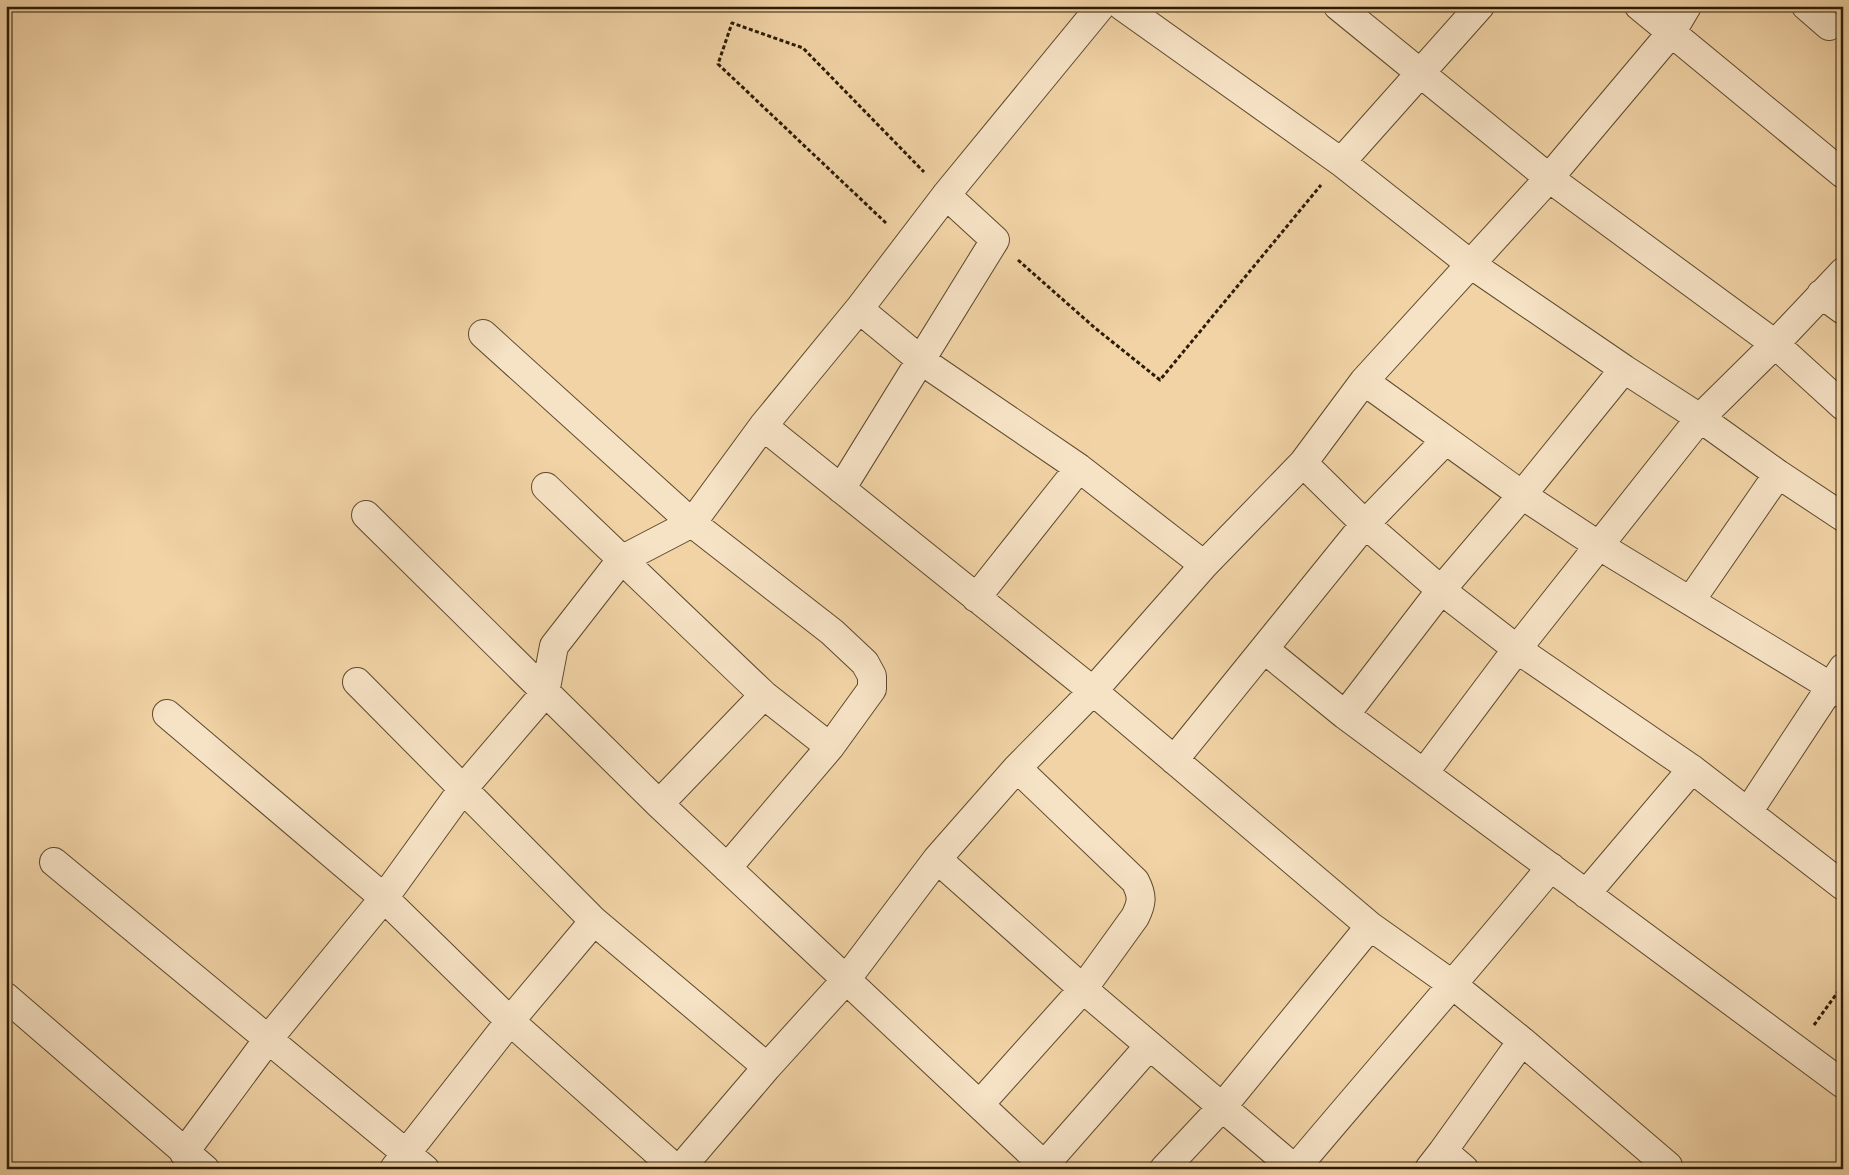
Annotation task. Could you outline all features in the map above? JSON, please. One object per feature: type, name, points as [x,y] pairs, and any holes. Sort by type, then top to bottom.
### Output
[{"type":"street","points":[[6,997],[195,1161],[269,1038],[384,898],[462,790],[545,693],[554,646],[621,560],[692,523],[764,426],[859,309],[946,195],[1101,6]]},
{"type":"street","points":[[1122,6],[1341,162],[1469,263],[1624,369],[1700,418],[1778,474],[1843,517]]},
{"type":"street","points":[[1338,6],[1422,72],[1549,178],[1775,344],[1843,406]]},
{"type":"street","points":[[1341,162],[1480,6]]},
{"type":"street","points":[[1639,6],[1843,174]]},
{"type":"street","points":[[168,714],[384,898],[510,1022],[678,1169],[845,981],[937,859],[1017,768],[1093,691],[1204,565],[1303,462],[1364,381],[1469,263],[1549,178],[1671,33],[1687,6]]},
{"type":"street","points":[[1806,6],[1829,26]]},
{"type":"street","points":[[841,489],[996,240],[946,195]]},
{"type":"street","points":[[1424,773],[1517,649],[1700,418],[1775,344],[1843,272]]},
{"type":"street","points":[[1821,294],[1843,310]]},
{"type":"street","points":[[859,309],[922,361],[1079,468],[1204,565]]},
{"type":"street","points":[[483,334],[692,523],[832,632],[858,654],[870,670],[874,683],[869,697],[830,747],[727,868]]},
{"type":"street","points":[[1344,715],[1441,590],[1522,495],[1624,369]]},
{"type":"street","points":[[1364,381],[1522,495],[1598,545],[1691,600],[1839,683],[1748,812]]},
{"type":"street","points":[[764,426],[1093,691],[1370,926],[1453,985],[1522,1041],[1669,1168]]},
{"type":"street","points":[[1174,760],[1365,524],[1445,441]]},
{"type":"street","points":[[1303,462],[1365,524],[1441,590],[1517,649],[1692,769],[1843,886]]},
{"type":"street","points":[[976,598],[1079,468]]},
{"type":"street","points":[[1691,600],[1778,474]]},
{"type":"street","points":[[546,487],[764,695],[830,747]]},
{"type":"street","points":[[366,516],[659,804],[845,981],[980,1104],[1044,1168],[1149,1046]]},
{"type":"street","points":[[1264,649],[1344,715],[1843,1084]]},
{"type":"street","points":[[357,682],[594,921],[767,1067]]},
{"type":"street","points":[[659,804],[764,695]]},
{"type":"street","points":[[980,1104],[1083,989],[1135,917],[1142,904],[1142,896],[1135,881],[1017,768]]},
{"type":"street","points":[[1586,894],[1692,769]]},
{"type":"street","points":[[937,859],[1083,989],[1295,1169],[1394,1051],[1453,985],[1550,867]]},
{"type":"street","points":[[54,862],[269,1038],[408,1164],[510,1022],[594,921]]},
{"type":"street","points":[[1164,1169],[1222,1106],[1370,926]]},
{"type":"street","points":[[1464,1169],[1436,1160],[1522,1041]]},
{"type":"path","points":[[908,244],[718,64],[732,23],[803,48],[946,195]]},
{"type":"path","points":[[996,240],[1095,328],[1160,380],[1341,162]]},
{"type":"path","points":[[1796,1050],[1843,986]]}]
